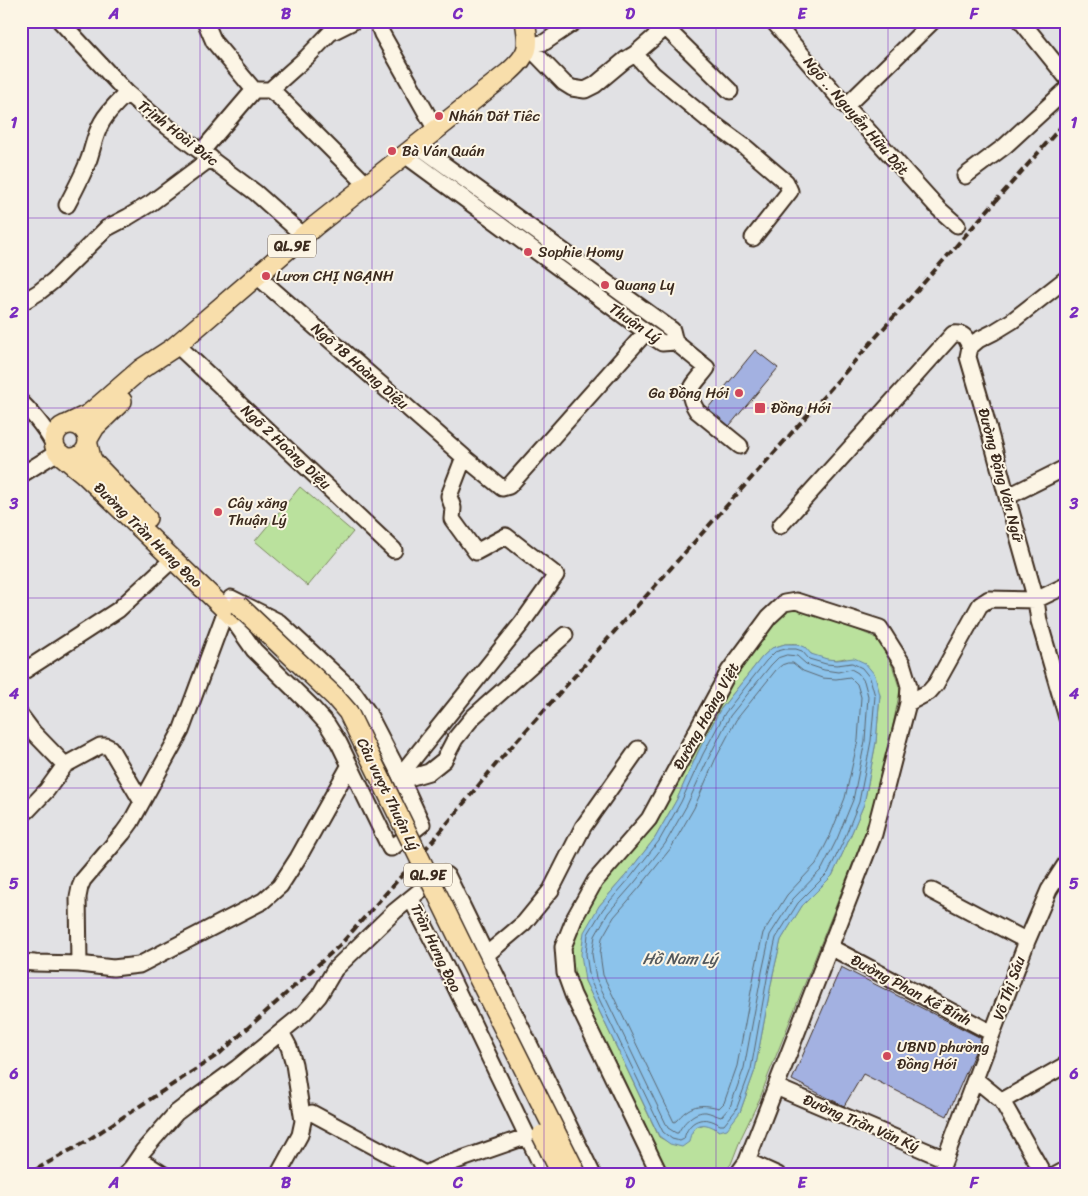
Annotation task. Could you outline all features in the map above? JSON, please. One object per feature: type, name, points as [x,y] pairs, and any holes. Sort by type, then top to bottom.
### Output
[{"type":"main road","points":[[525,21],[528,46]]},
{"type":"main road","name":"QL.9E","points":[[66,425],[89,414],[141,369],[175,347],[304,236],[521,62],[528,46]]},
{"type":"main road","name":"QL.9E","points":[[175,347],[148,378],[95,427],[88,442],[91,458],[232,607],[331,707],[337,716],[562,1175]]},
{"type":"main road","points":[[74,424],[84,430],[88,442],[86,450],[78,457],[73,458],[58,451],[54,441],[58,430],[66,425],[74,424]]},
{"type":"main road","name":"Đường Trần Hưng Đạo","points":[[58,451],[172,560],[232,607]]},
{"type":"main road","name":"Cầu vượt Thuận Lý","points":[[232,607],[334,696],[348,712],[577,1175]]},
{"type":"street","name":"Trịnh Hoài Đức","points":[[60,21],[127,93],[160,121],[256,193],[304,236]]},
{"type":"street","points":[[206,21],[214,42],[254,90]]},
{"type":"street","points":[[270,90],[330,33],[354,21]]},
{"type":"street","points":[[376,21],[436,130]]},
{"type":"street","points":[[528,46],[545,42],[576,21]]},
{"type":"street","name":"Ngõ .. Nguyễn Hữu Dật","points":[[773,21],[846,106],[939,209],[957,225]]},
{"type":"street","points":[[846,106],[933,21]]},
{"type":"street","points":[[1021,21],[1067,78]]},
{"type":"street","points":[[528,46],[564,83],[572,88],[585,90],[595,85],[670,25],[730,91]]},
{"type":"street","points":[[635,54],[652,74],[706,119],[744,146],[786,182],[790,191],[753,238]]},
{"type":"street","points":[[965,176],[1005,146],[1067,89]]},
{"type":"street","points":[[254,90],[270,90],[279,96],[367,185]]},
{"type":"street","points":[[21,303],[53,281],[108,228],[151,203],[206,155],[254,90]]},
{"type":"street","points":[[67,205],[78,186],[102,121],[127,93]]},
{"type":"street","name":"Thuận Lý","points":[[411,150],[672,330],[675,342],[662,344],[411,150]]},
{"type":"street","name":"Ngõ 18 Hoàng Diệu","points":[[257,276],[502,488],[509,486],[646,332]]},
{"type":"street","points":[[780,526],[953,334],[964,336],[970,347],[978,340],[1012,321],[1067,278]]},
{"type":"street","points":[[675,342],[707,368],[690,391],[691,400],[697,411],[740,446]]},
{"type":"street","name":"Ngõ 2 Hoàng Diệu","points":[[175,347],[394,550]]},
{"type":"street","name":"Đường Đặng Văn Ngữ","points":[[970,347],[968,357],[1067,718]]},
{"type":"street","points":[[23,404],[47,422],[55,425],[66,425]]},
{"type":"street","points":[[21,474],[58,451],[43,427],[23,404]]},
{"type":"street","points":[[400,776],[522,622],[556,575],[506,536],[476,552],[452,519],[453,508],[449,496],[464,457]]},
{"type":"street","points":[[1006,496],[1067,467]]},
{"type":"street","points":[[21,673],[118,610],[172,560]]},
{"type":"street","points":[[908,703],[929,692],[936,684],[980,605],[989,599],[1036,600],[1067,585]]},
{"type":"street","name":"Đường Hoàng Việt","points":[[660,1174],[573,995],[565,974],[563,947],[575,917],[596,881],[650,819],[729,672],[769,617],[784,603],[796,601],[880,628],[902,663],[908,686],[908,703],[874,834],[776,1087],[746,1161],[738,1175]]},
{"type":"street","points":[[232,607],[279,622],[352,690],[367,711],[422,824],[391,849],[339,743],[310,705],[254,650],[232,607]]},
{"type":"street","points":[[79,964],[78,897],[83,880],[131,822],[182,731],[232,607]]},
{"type":"street","points":[[400,776],[428,772],[444,760],[455,739],[477,713],[565,635]]},
{"type":"street","points":[[21,716],[33,732],[65,765]]},
{"type":"street","points":[[21,814],[28,810],[47,790],[65,765],[100,746],[110,748],[142,802]]},
{"type":"street","points":[[486,954],[524,923],[551,890],[583,827],[638,749]]},
{"type":"street","points":[[21,962],[79,964],[113,968],[139,965],[262,901],[280,886],[298,858],[350,765]]},
{"type":"street","name":"Võ Thị Sáu","points":[[939,1175],[1027,941],[1049,890],[1067,862]]},
{"type":"street","name":"Trần Hưng Đạo","points":[[546,1175],[411,899],[442,874],[448,877],[594,1175]]},
{"type":"street","points":[[932,891],[1027,941]]},
{"type":"street","points":[[125,1175],[176,1113],[237,1068],[303,1014],[319,996],[335,969],[411,899]]},
{"type":"street","name":"Đường Phan Kế Bính","points":[[830,947],[992,1033]]},
{"type":"street","points":[[278,1175],[300,1135],[303,1121],[294,1064],[289,1047],[281,1032]]},
{"type":"street","points":[[1002,1101],[1067,1064]]},
{"type":"street","points":[[975,1079],[1002,1101],[1044,1175]]},
{"type":"street","name":"Đường Trần Văn Ký","points":[[776,1087],[945,1159]]},
{"type":"street","points":[[312,1113],[425,1174],[442,1166],[528,1136]]},
{"type":"street","points":[[138,1159],[164,1175]]},
{"type":"street","points":[[746,1161],[778,1175]]},
{"type":"street","points":[[1056,1175],[1067,1169]]},
{"type":"green space","points":[[300,487],[353,532],[308,586],[255,541]]},
{"type":"green space","points":[[796,608],[853,628],[874,637],[885,650],[900,690],[878,800],[760,1098],[731,1164],[721,1175],[670,1175],[659,1159],[581,998],[569,969],[571,941],[583,911],[723,688],[774,620],[786,611]],"holes":[[[787,644],[799,645],[813,655],[822,658],[832,660],[845,658],[880,695],[876,742],[864,804],[832,876],[802,906],[781,940],[755,1070],[740,1112],[719,1131],[705,1124],[696,1127],[690,1134],[670,1143],[659,1137],[585,981],[599,906],[655,838],[677,799],[698,752],[720,710],[762,657],[772,648]]]},
{"type":"water","name":"Hồ Nam Lý","points":[[785,644],[797,644],[805,647],[811,654],[827,659],[854,658],[865,663],[875,675],[880,695],[876,742],[864,804],[832,876],[802,906],[781,940],[755,1070],[740,1112],[727,1129],[719,1131],[708,1125],[696,1127],[689,1142],[682,1147],[670,1144],[659,1136],[585,981],[581,954],[584,932],[599,906],[655,838],[677,799],[698,752],[720,710],[762,657],[772,648]]},
{"type":"building","name":"Ga Đồng Hới","points":[[755,350],[778,368],[725,431],[704,413]]},
{"type":"building","name":"UBND phường Đồng Hới","points":[[841,967],[981,1038],[947,1116],[863,1074],[844,1106],[792,1080]]},
{"type":"railway","points":[[26,1175],[85,1142],[219,1054],[340,945],[436,837],[497,763],[788,437],[1067,120]]},
{"type":"place","name":"Nhán Dăt Tiêc","points":[[439,116]]},
{"type":"place","name":"Bà Ván Quán","points":[[392,151]]},
{"type":"place","name":"Sophie Homy","points":[[528,252]]},
{"type":"place","name":"Lươn CHỊ NGẠNH","points":[[266,276]]},
{"type":"place","name":"Quang Ly","points":[[605,285]]},
{"type":"place","name":"Ga Đồng Hới","points":[[739,393]]},
{"type":"place","name":"Đồng Hới","points":[[760,408]]},
{"type":"place","name":"Cây xăng Thuận Lý","points":[[218,512]]},
{"type":"place","name":"UBND phường Đồng Hới","points":[[887,1056]]}]
